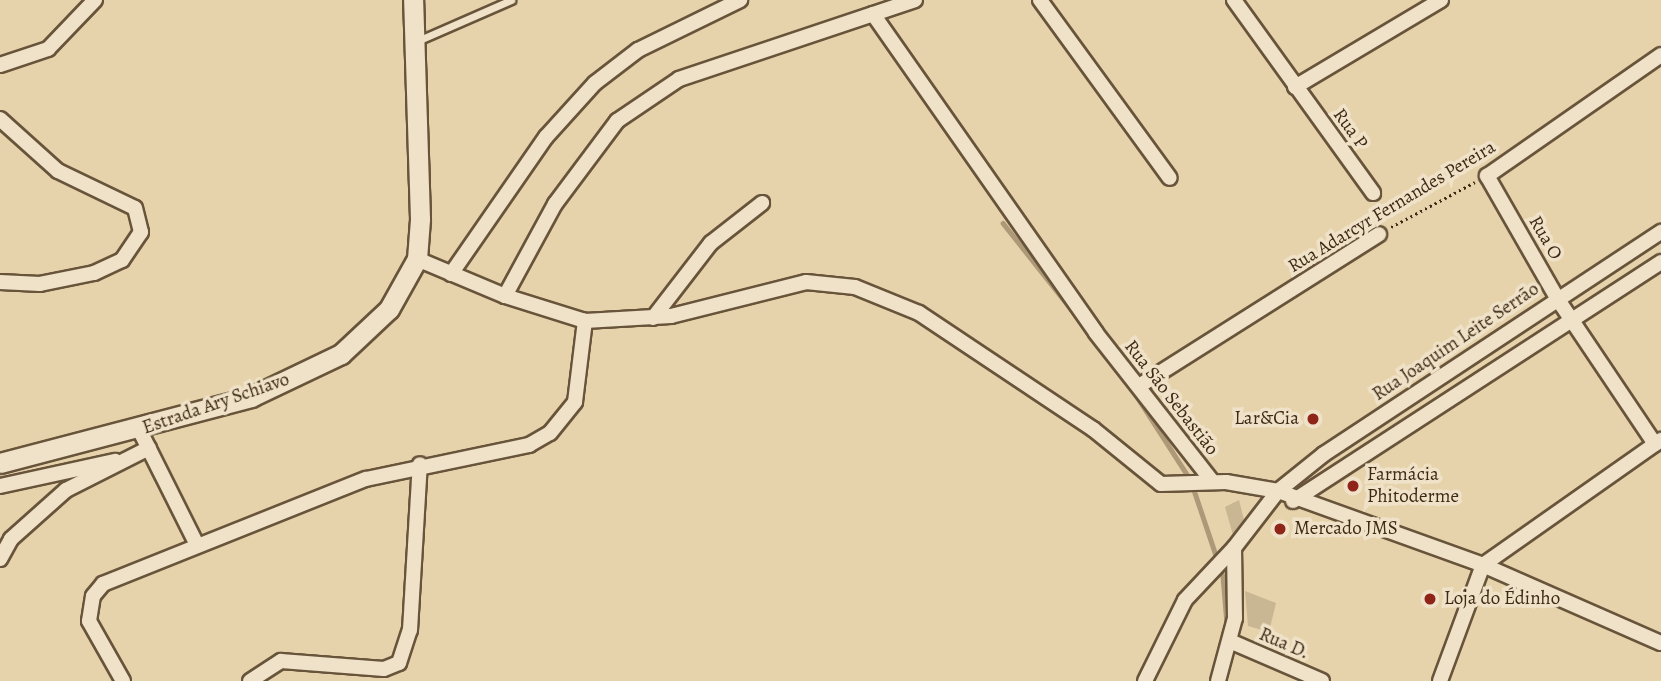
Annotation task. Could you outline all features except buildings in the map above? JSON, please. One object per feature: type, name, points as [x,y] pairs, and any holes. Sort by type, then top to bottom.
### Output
[{"type":"main road","name":"Estrada Ary Schiavo","points":[[0,463],[144,440],[251,397],[341,354],[389,309],[417,258],[412,0]]},
{"type":"street","points":[[0,65],[48,49],[95,0]]},
{"type":"street","points":[[452,274],[546,137],[594,83],[639,50],[740,0]]},
{"type":"street","points":[[505,296],[575,174],[634,104],[704,69],[915,0]]},
{"type":"street","points":[[1040,0],[1170,178]]},
{"type":"street","name":"Rua P","points":[[1234,0],[1373,193]]},
{"type":"street","points":[[1295,87],[1441,0]]},
{"type":"street","name":"Rua São Sebastião","points":[[873,14],[1205,482],[1278,491],[1483,565],[1661,643]]},
{"type":"street","name":"Rua Adarcyr Fernandes Pereira","points":[[1487,176],[1661,55]]},
{"type":"street","points":[[0,119],[58,171],[135,208],[141,232],[122,260],[94,274],[40,284],[0,282]]},
{"type":"street","name":"Rua O","points":[[1487,176],[1557,298],[1658,442]]},
{"type":"street","points":[[653,318],[711,243],[762,203]]},
{"type":"street","name":"Rua Joaquim Leite Serrão","points":[[1278,491],[1557,298],[1661,232]]},
{"type":"street","name":"Rua Adarcyr Fernandes Pereira","points":[[1139,386],[1379,234]]},
{"type":"street","points":[[417,258],[505,296],[585,321],[653,318],[806,282],[880,294],[1093,429],[1147,477],[1175,486],[1205,482]]},
{"type":"street","points":[[1269,510],[1297,500],[1661,262]]},
{"type":"street","points":[[123,681],[89,621],[93,596],[103,584],[338,488],[421,464],[497,455],[550,433],[575,402],[585,321]]},
{"type":"street","points":[[0,559],[11,539],[66,490],[144,440],[197,545]]},
{"type":"street","points":[[1440,681],[1483,565],[1658,442]]},
{"type":"street","points":[[0,486],[115,461]]},
{"type":"street","points":[[250,681],[281,661],[384,669],[399,663],[410,630],[421,464]]},
{"type":"street","points":[[1145,681],[1185,600],[1269,510],[1278,491]]},
{"type":"street","points":[[1219,681],[1232,642],[1229,553]]},
{"type":"street","name":"Rua D.","points":[[1232,642],[1322,681]]},
{"type":"lane","points":[[414,42],[511,0]]},
{"type":"path","name":"Rua Adarcyr Fernandes Pereira","points":[[1379,234],[1487,176]]},
{"type":"shaded area","points":[[1239,500],[1245,524],[1233,535],[1225,507]]},
{"type":"shaded area","points":[[1245,591],[1276,603],[1269,632],[1248,626]]},
{"type":"waterway","points":[[1003,223],[1074,313]]},
{"type":"waterway","points":[[1136,395],[1190,479]]},
{"type":"waterway","points":[[1193,487],[1223,576],[1227,624]]},
{"type":"place","name":"Lar&Cia","points":[[1313,419]]},
{"type":"place","name":"Farmácia Phitoderme","points":[[1353,486]]},
{"type":"place","name":"Mercado JMS","points":[[1280,529]]},
{"type":"place","name":"Loja do Édinho","points":[[1430,599]]}]
